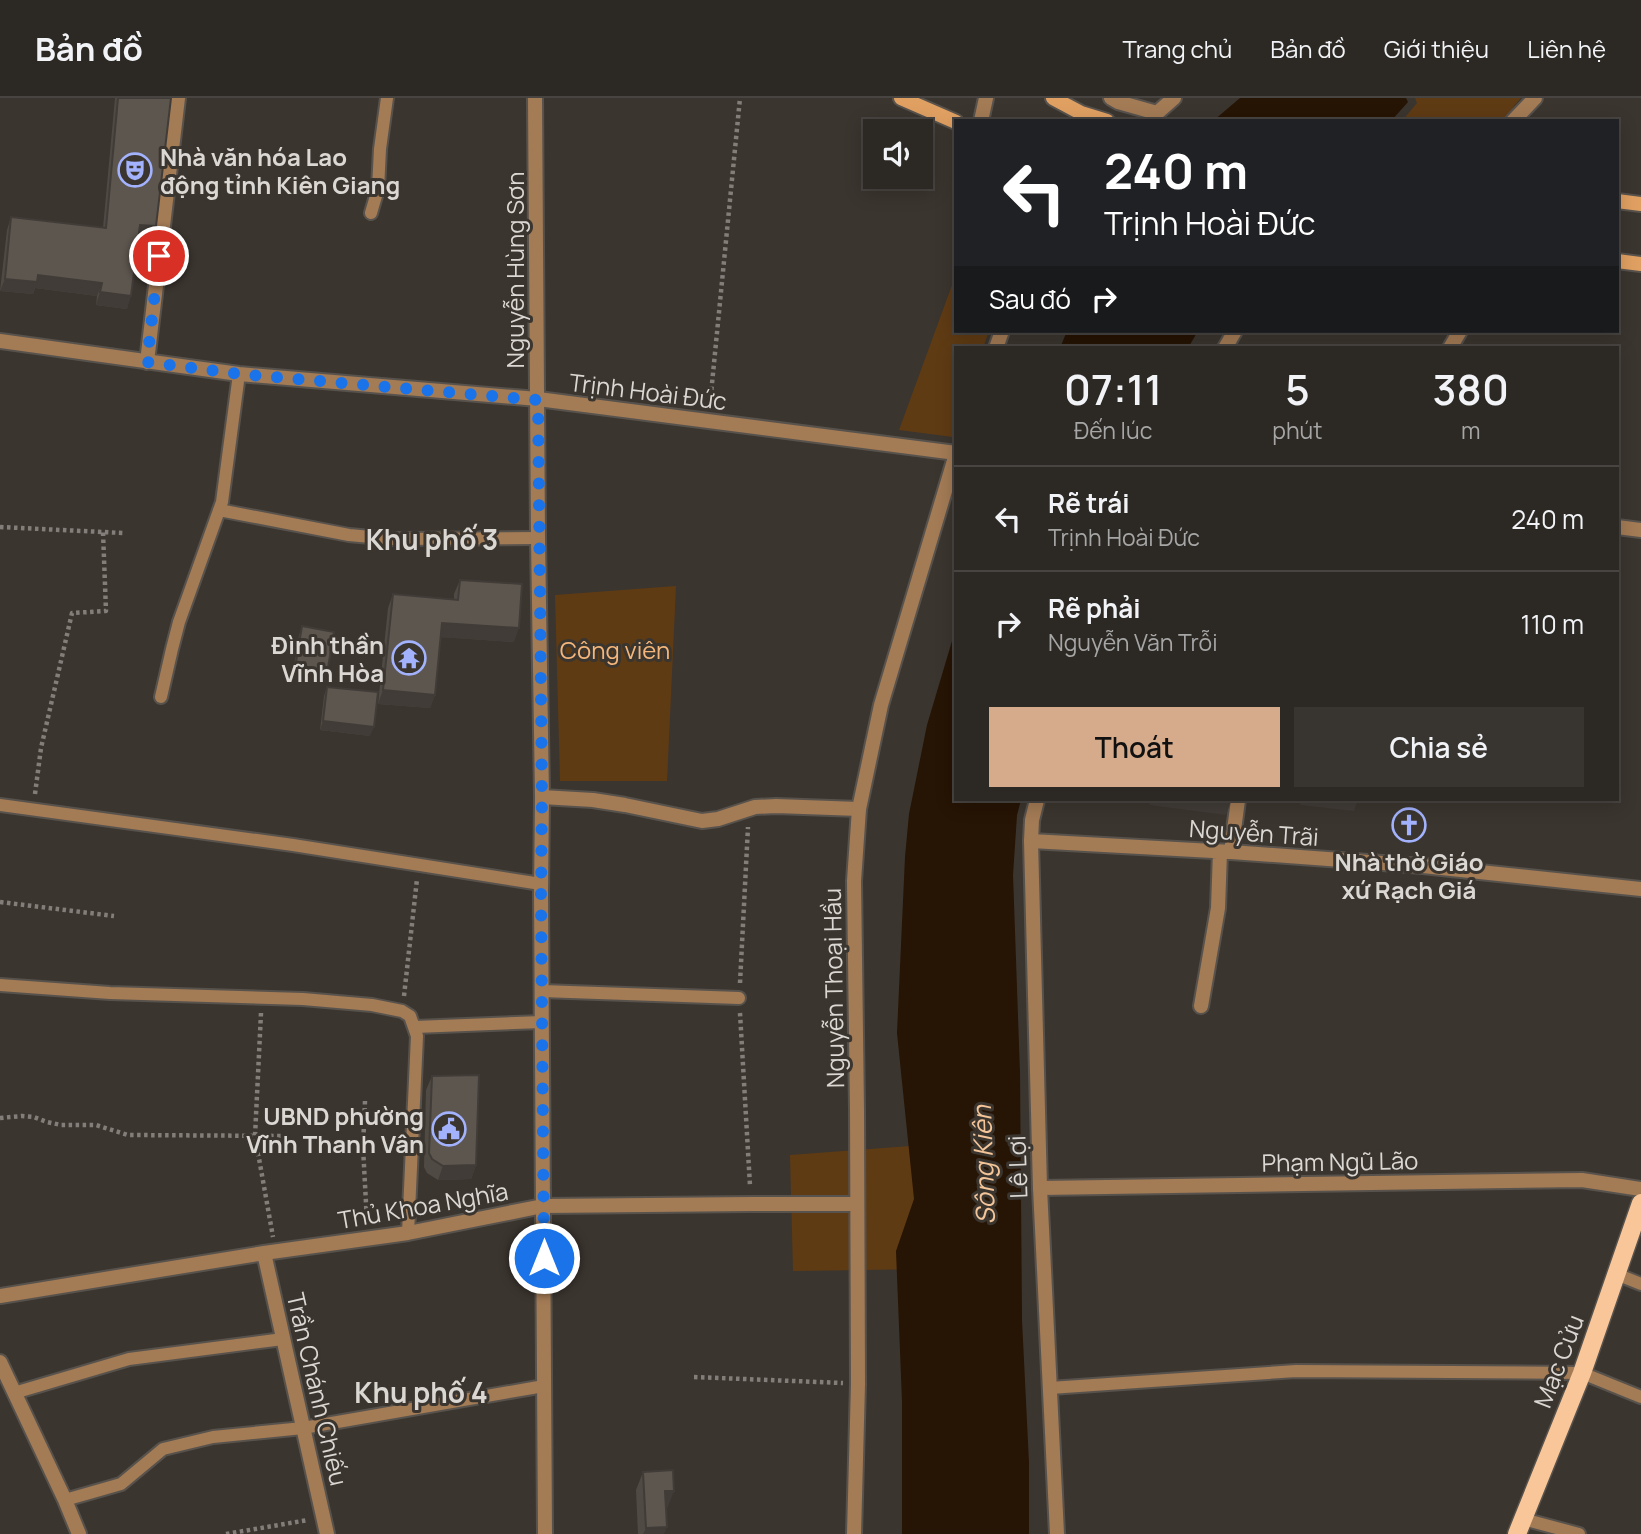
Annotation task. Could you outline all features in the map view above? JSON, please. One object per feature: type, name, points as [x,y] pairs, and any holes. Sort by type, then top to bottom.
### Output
[{"type":"main road","points":[[901,98],[954,121]]},
{"type":"main road","points":[[1053,98],[1099,119]]},
{"type":"main road","points":[[1619,201],[1641,204]]},
{"type":"main road","points":[[1619,261],[1641,264]]},
{"type":"main road","name":"Mạc Cửu","points":[[1520,1526],[1581,1373],[1641,1203]]},
{"type":"street","points":[[147,362],[178,98]]},
{"type":"street","name":"Nguyễn Hùng Sơn","points":[[536,98],[545,1534]]},
{"type":"street","points":[[981,119],[986,98]]},
{"type":"street","points":[[1111,98],[1157,113],[1174,98]]},
{"type":"street","points":[[1515,119],[1535,98]]},
{"type":"street","name":"Trịnh Hoài Đức","points":[[0,341],[239,374],[538,400],[954,454]]},
{"type":"street","name":"Nguyễn Thoại Hầu","points":[[854,1534],[858,1384],[858,1110],[854,881],[859,809],[881,705],[954,461]]},
{"type":"street","points":[[1619,527],[1641,530]]},
{"type":"street","points":[[542,797],[593,800],[702,821],[718,819],[755,807],[859,809]]},
{"type":"street","name":"Lê Lợi","points":[[1037,801],[1031,841],[1040,1188],[1057,1534]]},
{"type":"street","points":[[1201,1006],[1226,852],[1238,801]]},
{"type":"street","name":"Nguyễn Trãi","points":[[1031,841],[1423,866],[1641,889]]},
{"type":"street","name":"Phạm Ngũ Lão","points":[[1040,1188],[1582,1180],[1641,1189]]},
{"type":"street","name":"Thủ Khoa Nghĩa","points":[[0,1296],[270,1252],[408,1233],[543,1206],[857,1204]]},
{"type":"street","name":"Trần Chánh Chiếu","points":[[270,1252],[283,1339],[327,1534]]},
{"type":"street","points":[[0,1362],[79,1534]]},
{"type":"lane","points":[[371,213],[378,189],[387,98]]},
{"type":"lane","points":[[161,697],[179,622],[222,502],[239,374]]},
{"type":"lane","points":[[219,510],[349,535],[393,539],[538,538]]},
{"type":"lane","points":[[0,805],[293,845],[541,884]]},
{"type":"lane","points":[[0,985],[110,993],[303,999],[372,1005],[402,1011],[410,1016],[417,1036],[408,1233]]},
{"type":"lane","points":[[542,991],[739,998]]},
{"type":"lane","points":[[415,1027],[542,1022]]},
{"type":"lane","points":[[1616,1274],[1641,1284]]},
{"type":"lane","points":[[14,1393],[129,1359],[283,1339]]},
{"type":"lane","points":[[1050,1388],[1296,1371],[1581,1373],[1641,1396]]},
{"type":"lane","points":[[65,1500],[121,1484],[163,1449],[213,1437],[303,1427],[544,1386]]},
{"type":"lane","points":[[1520,1526],[1579,1534]]},
{"type":"path","points":[[708,421],[740,98]]},
{"type":"path","points":[[0,527],[123,533]]},
{"type":"path","points":[[33,809],[41,748],[72,613],[106,611],[103,532]]},
{"type":"path","points":[[402,1011],[419,864]]},
{"type":"path","points":[[0,902],[114,916]]},
{"type":"path","points":[[261,998],[255,1136],[270,1252]]},
{"type":"path","points":[[365,1101],[363,1147],[369,1238]]},
{"type":"path","points":[[0,1118],[34,1117],[61,1125],[96,1125],[128,1135],[291,1136]]},
{"type":"path","points":[[694,1377],[858,1384]]},
{"type":"path","points":[[226,1534],[323,1517]]},
{"type":"green space","points":[[1415,98],[1521,98],[1506,119],[1404,119],[1417,103]]},
{"type":"green space","points":[[954,280],[954,333],[988,333],[984,346],[954,346],[954,434],[953,437],[899,430]]},
{"type":"green space","name":"Công viên","points":[[676,586],[667,781],[560,781],[555,595]]},
{"type":"green space","points":[[937,1144],[931,1269],[793,1271],[790,1155]]},
{"type":"water","points":[[1240,98],[1406,98],[1408,102],[1393,119],[1215,119]]},
{"type":"water","points":[[1066,333],[1197,333],[1189,346],[1061,346]]},
{"type":"water","name":"Sông Kiên","points":[[954,634],[954,801],[1021,801],[1017,815],[1013,875],[1020,1073],[1022,1320],[1029,1463],[1029,1534],[902,1534],[902,1401],[896,1251],[914,1199],[897,1033],[909,814],[927,725]]},
{"type":"building","points":[[118,98],[171,98],[156,226],[140,225],[131,296],[100,292],[102,283],[38,275],[37,282],[5,279],[11,217],[106,228]]},
{"type":"building","points":[[460,580],[522,584],[519,628],[442,623],[435,695],[383,690],[393,594],[458,600]]},
{"type":"building","points":[[302,626],[334,632],[327,674],[295,668]]},
{"type":"building","points":[[327,687],[378,692],[374,727],[323,721]]},
{"type":"building","name":"UBND phường Vĩnh Thanh Vân","points":[[479,1075],[476,1165],[443,1166],[432,1159],[429,1153],[432,1076]]},
{"type":"building","points":[[673,1470],[674,1491],[665,1491],[667,1527],[646,1528],[643,1472]]},
{"type":"place","name":"Nhà văn hóa Lao động tỉnh Kiên Giang","points":[[135,170]]},
{"type":"place","name":"Đình thần Vĩnh Hòa","points":[[409,658]]},
{"type":"place","name":"Nhà thờ Giáo xứ Rạch Giá","points":[[1409,825]]},
{"type":"place","name":"UBND phường Vĩnh Thanh Vân","points":[[449,1129]]},
{"type":"district","name":"Khu phố 3","points":[[432,539]]},
{"type":"district","name":"Khu phố 4","points":[[421,1392]]},
{"type":"route","points":[[159,256],[147,362],[239,374],[538,400],[544,1258]]}]
